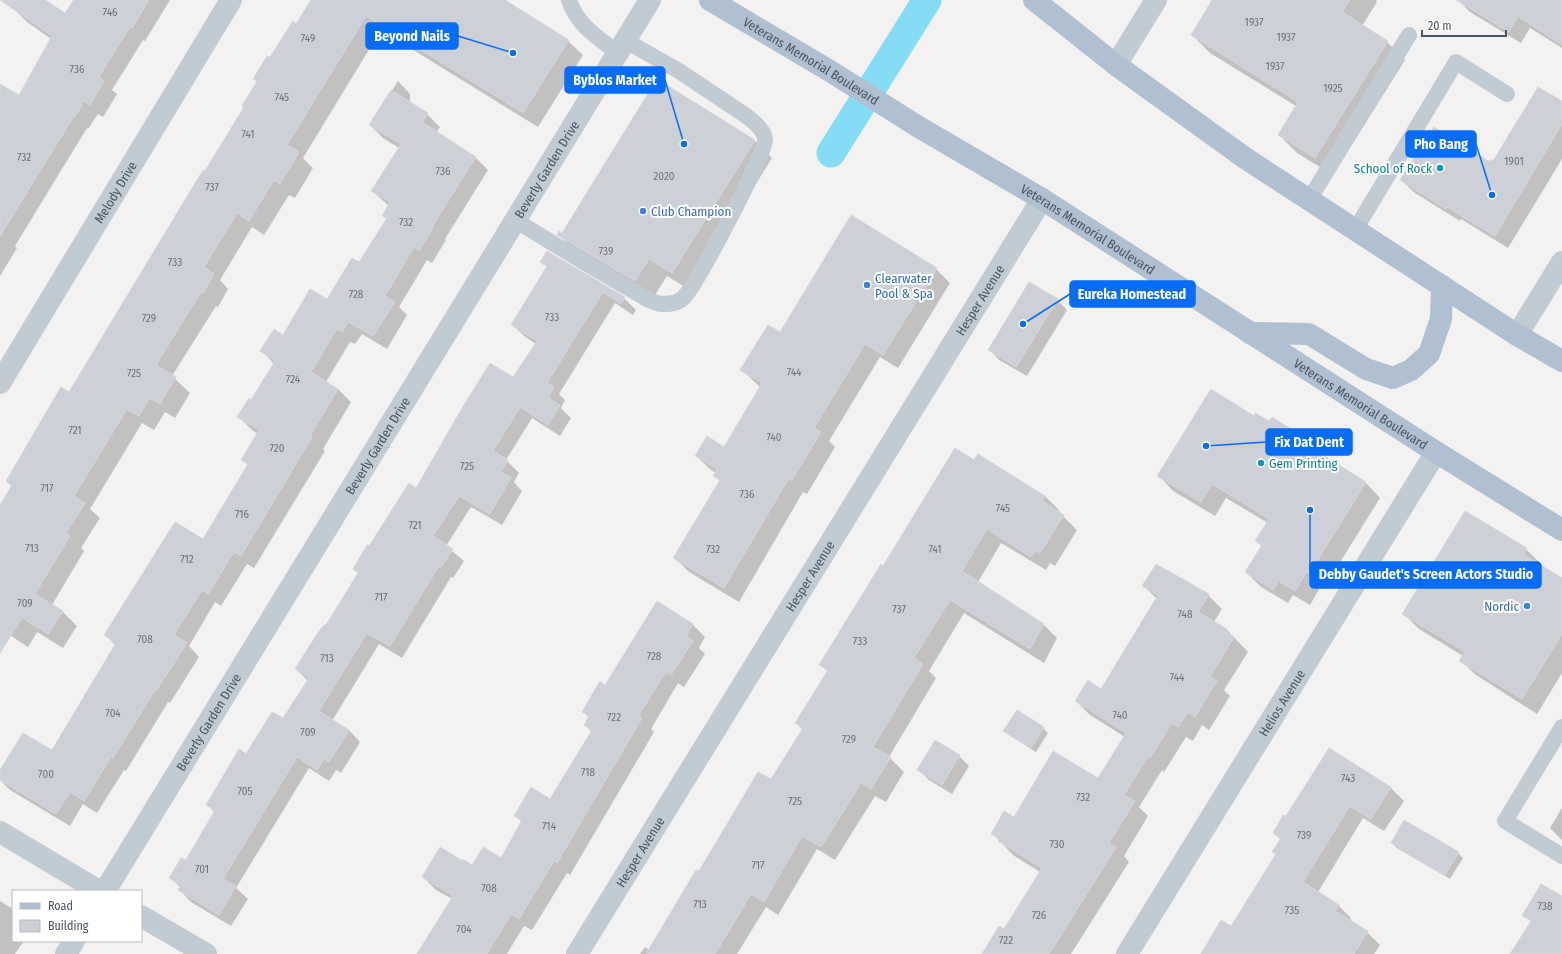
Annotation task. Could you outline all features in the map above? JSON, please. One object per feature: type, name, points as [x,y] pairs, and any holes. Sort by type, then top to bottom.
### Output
[{"type":"main road","name":"Veterans Memorial Boulevard","points":[[710,0],[830,71],[917,126],[1042,199],[1436,452],[1562,530]]},
{"type":"main road","points":[[1034,0],[1116,65],[1245,158],[1516,335],[1562,361]]},
{"type":"main road","points":[[1250,332],[1309,334],[1366,369],[1393,378],[1411,370],[1428,354],[1441,319],[1442,286]]},
{"type":"street","name":"Melody Drive","points":[[0,383],[231,0]]},
{"type":"street","name":"Beverly Garden Drive","points":[[106,890],[650,0]]},
{"type":"street","points":[[1116,65],[1156,0]]},
{"type":"street","name":"Hesper Avenue","points":[[577,954],[1042,199]]},
{"type":"street","points":[[1516,335],[1562,262]]},
{"type":"street","name":"Helios Avenue","points":[[1127,954],[1436,452]]},
{"type":"street","points":[[0,832],[97,890]]},
{"type":"street","points":[[142,917],[206,954]]},
{"type":"street","points":[[66,954],[73,942]]},
{"type":"lane","points":[[516,220],[583,263],[656,302],[661,304],[675,303],[685,297],[705,264],[764,150],[765,140],[763,133],[754,122],[745,115],[678,71],[590,33],[579,20],[569,0]]},
{"type":"lane","points":[[1309,200],[1408,35]]},
{"type":"lane","points":[[1355,230],[1456,62],[1507,94]]},
{"type":"lane","points":[[1562,727],[1505,821],[1562,856]]},
{"type":"building","points":[[0,0],[45,0],[65,13],[74,0],[149,0],[132,28],[130,27],[99,77],[104,81],[90,105],[84,101],[0,236],[0,84],[19,95],[52,36]]},
{"type":"building","points":[[311,0],[505,0],[569,40],[523,113],[366,16],[287,145],[299,152],[280,184],[274,180],[249,221],[237,213],[204,267],[214,274],[203,293],[201,292],[156,365],[176,377],[160,404],[150,398],[139,416],[127,409],[74,496],[85,503],[66,533],[70,536],[35,594],[63,611],[48,634],[22,618],[0,653],[0,505],[12,485],[6,481],[61,387],[69,392],[203,170],[205,171],[244,107],[242,106],[257,81],[253,79],[267,56],[270,57],[293,21],[296,24]]},
{"type":"building","points":[[1212,0],[1350,0],[1342,12],[1388,41],[1315,158],[1278,135],[1298,102],[1191,35]]},
{"type":"building","points":[[1456,0],[1562,0],[1562,45],[1518,16],[1509,32]]},
{"type":"building","points":[[657,79],[755,140],[672,273],[649,259],[635,281],[557,235],[559,231],[562,233]]},
{"type":"building","points":[[1538,87],[1562,101],[1562,124],[1495,236],[1447,207],[1446,209],[1400,180],[1434,127],[1490,162],[1491,159],[1493,161]]},
{"type":"building","points":[[391,90],[428,113],[422,122],[476,157],[433,225],[434,226],[419,251],[414,247],[385,296],[395,302],[373,336],[348,322],[342,332],[337,329],[311,372],[338,389],[310,436],[312,437],[241,556],[234,552],[208,594],[202,590],[174,635],[187,643],[156,691],[155,690],[113,758],[111,757],[84,801],[70,792],[56,814],[0,780],[0,770],[23,733],[52,750],[116,643],[104,635],[175,522],[203,539],[248,464],[241,460],[259,430],[237,417],[249,398],[251,400],[275,361],[260,351],[274,329],[283,335],[310,289],[327,299],[352,258],[359,262],[387,218],[382,216],[390,202],[371,191],[401,144],[369,125]]},
{"type":"building","points":[[851,215],[937,268],[883,355],[865,344],[814,428],[821,432],[792,480],[789,478],[724,588],[673,558],[720,480],[713,476],[717,469],[695,456],[707,436],[724,447],[762,383],[740,370],[768,325],[780,332]]},
{"type":"building","points":[[547,251],[625,297],[621,304],[603,292],[547,383],[554,387],[548,398],[560,405],[548,425],[520,407],[493,451],[508,460],[501,472],[511,478],[490,514],[459,496],[433,536],[453,549],[441,567],[439,566],[390,646],[367,633],[319,711],[349,730],[329,762],[324,759],[317,770],[297,757],[223,879],[236,886],[219,915],[178,890],[181,885],[169,878],[181,858],[186,860],[215,810],[206,805],[239,749],[246,754],[272,712],[283,718],[309,678],[295,669],[317,634],[324,625],[326,625],[358,573],[353,569],[367,545],[369,546],[409,483],[416,488],[490,363],[513,377],[537,341],[511,325],[547,266],[540,262]]},
{"type":"building","points":[[1029,282],[1058,299],[1016,367],[988,350]]},
{"type":"building","points":[[1211,389],[1254,416],[1255,413],[1269,421],[1272,417],[1310,441],[1307,445],[1366,482],[1309,574],[1306,573],[1295,591],[1279,581],[1273,590],[1245,572],[1262,545],[1255,541],[1269,519],[1212,484],[1201,502],[1157,476]]},
{"type":"building","points":[[955,448],[974,460],[978,454],[1045,496],[1042,501],[1064,515],[1040,553],[1036,550],[1031,557],[987,529],[962,571],[1044,624],[1030,649],[950,600],[914,658],[923,664],[873,747],[891,757],[871,789],[861,783],[821,847],[802,836],[764,902],[751,894],[715,954],[646,954],[696,870],[699,871],[758,772],[771,779],[803,728],[795,723],[828,670],[819,665],[881,564],[883,566]]},
{"type":"building","points":[[1465,511],[1527,548],[1523,554],[1562,578],[1562,634],[1522,699],[1459,661],[1465,652],[1402,614]]},
{"type":"building","points":[[1156,564],[1209,594],[1198,612],[1227,629],[1226,632],[1234,637],[1210,677],[1217,681],[1195,717],[1188,712],[1178,727],[1172,723],[1124,795],[1135,801],[1109,843],[1116,847],[1049,954],[982,954],[999,926],[1004,929],[1042,868],[998,841],[1000,839],[991,834],[1004,811],[1014,817],[1053,751],[1098,778],[1126,733],[1075,701],[1088,680],[1101,689],[1158,595],[1142,586]]},
{"type":"building","points":[[657,601],[693,624],[686,636],[693,641],[671,675],[666,672],[638,716],[642,718],[557,863],[554,861],[519,919],[511,914],[487,954],[417,954],[453,896],[422,877],[440,847],[472,865],[483,847],[501,858],[522,820],[514,816],[531,787],[550,799],[592,730],[584,725],[589,716],[582,712],[600,681],[605,685]]},
{"type":"building","points":[[1017,710],[1044,727],[1031,748],[1003,731]]},
{"type":"building","points":[[935,740],[960,755],[942,785],[917,770]]},
{"type":"building","points":[[1329,748],[1391,787],[1371,819],[1350,806],[1303,882],[1339,905],[1335,911],[1368,931],[1354,954],[1201,954],[1221,920],[1231,926],[1276,854],[1272,852],[1281,838],[1273,833],[1283,815],[1286,816]]},
{"type":"building","points":[[1404,820],[1459,852],[1445,875],[1391,843]]},
{"type":"building","points":[[1541,884],[1562,896],[1562,954],[1510,954],[1531,921],[1522,916]]},
{"type":"waterway","points":[[831,153],[927,0]]},
{"type":"place","name":"Beyond Nails","points":[[513,53]]},
{"type":"place","name":"Byblos Market","points":[[684,144]]},
{"type":"place","name":"School of Rock","points":[[1440,168]]},
{"type":"place","name":"Pho Bang","points":[[1492,195]]},
{"type":"place","name":"Club Champion","points":[[643,211]]},
{"type":"place","name":"Clearwater Pool & Spa","points":[[867,285]]},
{"type":"place","name":"Eureka Homestead","points":[[1023,324]]},
{"type":"place","name":"Fix Dat Dent","points":[[1206,446]]},
{"type":"place","name":"Gem Printing","points":[[1261,463]]},
{"type":"place","name":"Debby Gaudet's Screen Actors Studio","points":[[1310,510]]},
{"type":"place","name":"Nordic","points":[[1527,606]]}]
